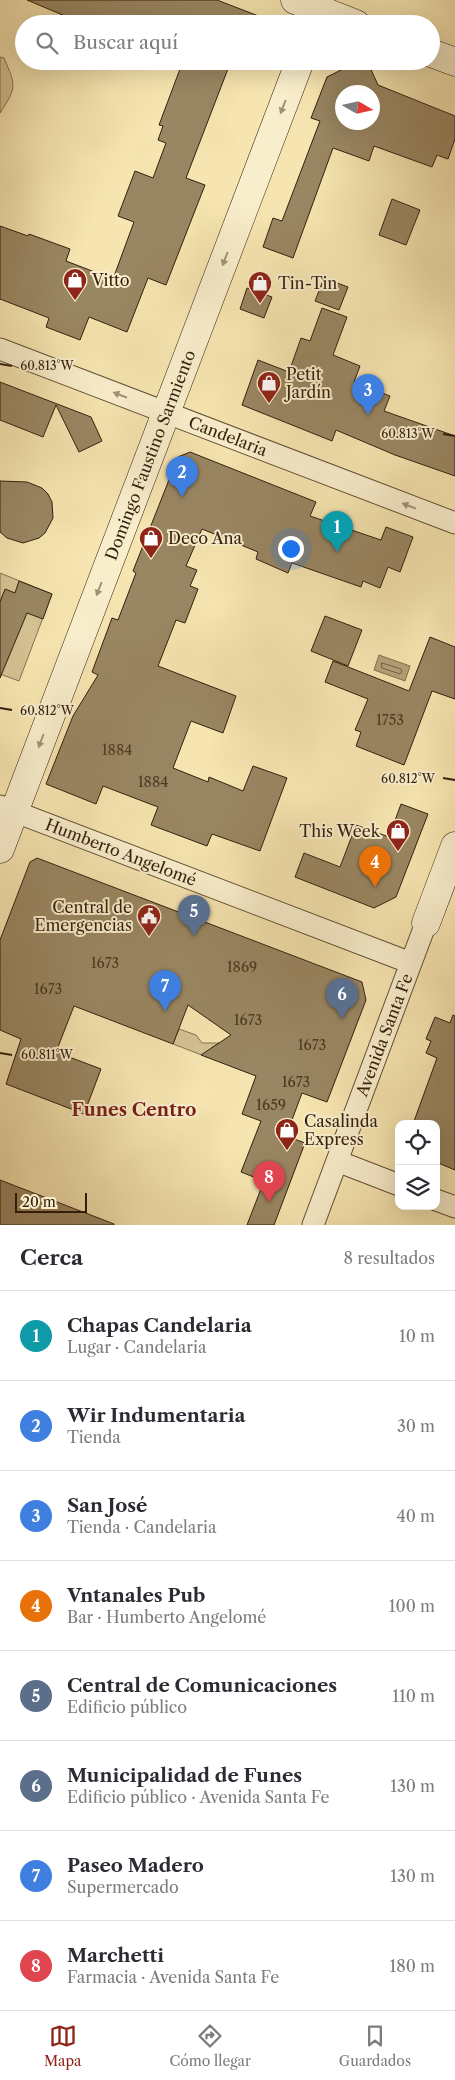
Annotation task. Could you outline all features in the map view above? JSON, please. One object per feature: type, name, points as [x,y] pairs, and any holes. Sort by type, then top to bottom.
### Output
[{"type":"street","points":[[313,8],[332,15]]},
{"type":"street","points":[[440,56],[455,62]]},
{"type":"street","name":"Domingo Faustino Sarmiento","points":[[0,849],[7,808],[166,413],[297,70]]},
{"type":"street","name":"Candelaria","points":[[0,349],[455,523]]},
{"type":"street","name":"Humberto Angelomé","points":[[7,808],[411,964]]},
{"type":"street","name":"Avenida Santa Fe","points":[[313,1225],[455,846]]},
{"type":"street","points":[[337,1161],[395,1183]]},
{"type":"street","points":[[440,1201],[455,1207]]},
{"type":"shaded area","points":[[0,57],[4,58],[13,86],[12,92],[0,113]]},
{"type":"shaded area","points":[[0,573],[52,594],[19,681],[0,674]]},
{"type":"shaded area","points":[[179,1029],[196,1035],[202,1043],[219,1043],[211,1048],[207,1057],[173,1044]]},
{"type":"water","points":[[379,655],[410,666],[405,681],[374,670]]},
{"type":"building","points":[[27,0],[217,0],[256,15],[63,15]]},
{"type":"building","points":[[180,70],[228,70],[186,178],[205,185],[166,285],[148,278],[127,332],[89,317],[80,340],[46,327],[49,318],[0,299],[0,226],[70,249],[66,261],[113,279],[134,222],[118,216],[135,171],[153,178],[166,143],[158,140],[163,126],[159,125]]},
{"type":"building","points":[[341,70],[371,70],[378,85],[335,85],[335,130],[380,130],[380,86],[455,116],[455,139],[448,159],[437,155],[432,167],[374,146],[369,161],[333,148],[293,258],[263,247],[273,218],[282,221],[320,121],[311,118],[327,77]]},
{"type":"building","points":[[392,199],[420,210],[406,245],[379,235]]},
{"type":"building","points":[[324,278],[348,287],[339,310],[315,301]]},
{"type":"building","name":"Tin-Tin","points":[[247,288],[272,297],[264,318],[240,309]]},
{"type":"building","points":[[322,308],[347,317],[333,355],[360,366],[354,382],[390,396],[384,411],[455,436],[455,476],[395,455],[336,430],[332,441],[242,405],[258,360],[289,372],[301,338],[310,341]]},
{"type":"building","points":[[0,382],[91,417],[102,441],[79,452],[56,405],[43,437],[0,420]]},
{"type":"building","points":[[190,452],[316,502],[310,516],[381,540],[386,527],[413,537],[400,572],[388,567],[380,588],[363,581],[361,587],[292,563],[288,573],[256,559],[258,552],[202,529],[186,566],[197,570],[190,586],[198,589],[185,623],[176,620],[158,666],[236,696],[223,733],[191,721],[173,768],[208,782],[209,777],[243,791],[253,766],[287,778],[260,851],[212,834],[207,846],[151,825],[158,807],[103,786],[96,804],[46,784],[73,716],[98,675],[92,672],[112,618],[118,620],[136,573],[133,571],[178,457]]},
{"type":"building","points":[[0,481],[27,482],[42,488],[48,494],[52,502],[53,518],[45,533],[39,538],[23,543],[7,538],[0,532]]},
{"type":"building","points":[[19,581],[52,594],[43,619],[27,613],[0,678],[0,602],[5,589],[15,593]]},
{"type":"building","points":[[325,616],[362,630],[348,666],[311,651]]},
{"type":"building","points":[[430,637],[455,647],[455,699],[432,691],[404,765],[356,746],[361,732],[355,730],[368,699],[325,682],[333,661],[409,691]]},
{"type":"building","points":[[401,804],[428,814],[396,897],[374,908],[295,877],[304,853],[340,867],[356,825],[389,837]]},
{"type":"building","points":[[37,858],[362,982],[366,1000],[327,1102],[302,1093],[286,1136],[305,1143],[274,1225],[247,1225],[264,1181],[241,1172],[261,1121],[242,1114],[256,1076],[201,1055],[231,1035],[188,1005],[173,1044],[74,1006],[56,1052],[101,1069],[84,1114],[6,1084],[21,1039],[0,1030],[0,940],[30,862]]},
{"type":"building","points":[[453,1015],[455,1016],[455,1170],[440,1164],[440,1120],[414,1120],[437,1058],[426,1053],[431,1041],[426,1039],[435,1017],[450,1023]]},
{"type":"building","points":[[0,1180],[114,1224],[114,1225],[0,1225]]},
{"type":"place","name":"Vitto","points":[[75,301]]},
{"type":"place","name":"Tin-Tin","points":[[260,304]]},
{"type":"place","name":"Petit Jardín","points":[[269,404]]},
{"type":"place","name":"San José","points":[[368,415]]},
{"type":"place","name":"Wir Indumentaria","points":[[182,497]]},
{"type":"place","name":"Chapas Candelaria","points":[[337,552]]},
{"type":"place","name":"Deco Ana","points":[[151,559]]},
{"type":"place","name":"This Week","points":[[398,852]]},
{"type":"place","name":"Vntanales Pub","points":[[375,887]]},
{"type":"place","name":"Central de Comunicaciones","points":[[194,936]]},
{"type":"place","name":"Central de Emergencias","points":[[149,937]]},
{"type":"place","name":"Paseo Madero","points":[[165,1011]]},
{"type":"place","name":"Municipalidad de Funes","points":[[342,1019]]},
{"type":"place","name":"Casalinda Express","points":[[287,1151]]},
{"type":"place","name":"Marchetti","points":[[269,1202]]},
{"type":"district","name":"Funes Centro","points":[[134,1110]]}]
